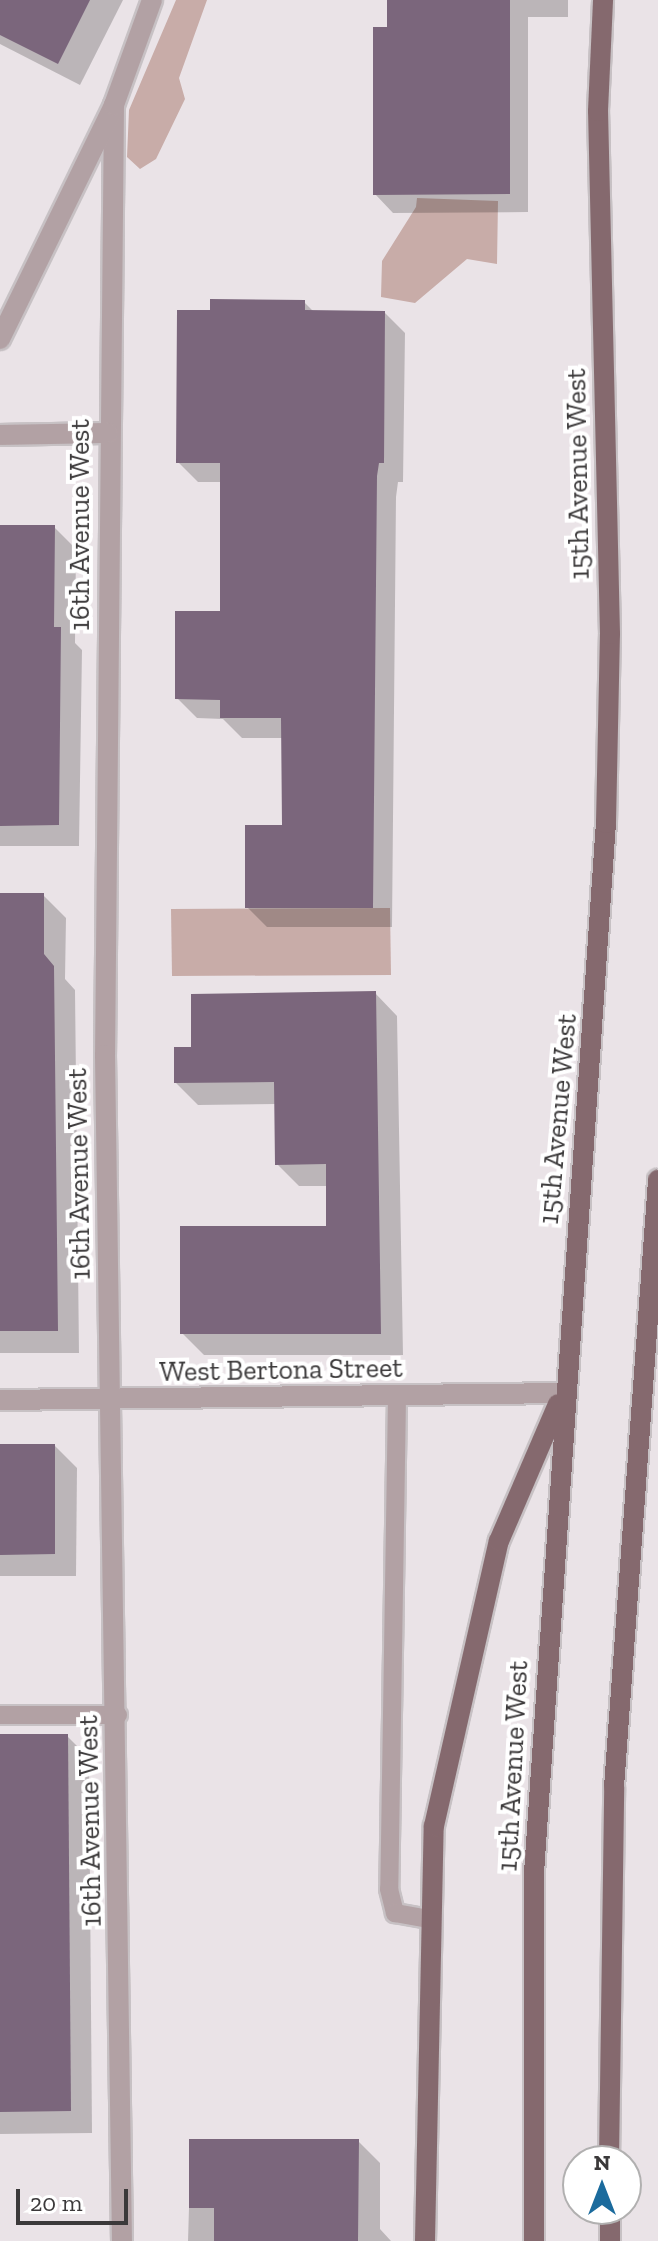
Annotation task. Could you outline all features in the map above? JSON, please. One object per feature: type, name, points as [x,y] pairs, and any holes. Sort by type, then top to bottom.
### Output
[{"type":"main road","points":[[590,0],[598,56]]},
{"type":"main road","name":"15th Avenue West","points":[[534,2241],[534,1873],[563,1393],[595,1020],[606,823],[610,634],[598,56],[603,0]]},
{"type":"main road","points":[[609,2145],[614,1787],[658,1180]]},
{"type":"main road","points":[[425,2241],[434,1826],[499,1541],[563,1393]]},
{"type":"street","points":[[0,339],[114,105],[152,0]]},
{"type":"street","name":"16th Avenue West","points":[[114,105],[108,433],[105,1055],[118,1715],[122,2241]]},
{"type":"street","points":[[0,435],[108,433]]},
{"type":"street","name":"West Bertona Street","points":[[0,1400],[563,1393]]},
{"type":"lane","points":[[397,1397],[389,1889],[395,1913],[430,1919]]},
{"type":"lane","points":[[0,1715],[118,1715]]},
{"type":"shaded area","points":[[176,0],[207,0],[179,78],[185,99],[156,159],[140,169],[127,157],[129,110]]},
{"type":"shaded area","points":[[417,198],[498,201],[497,264],[467,259],[415,303],[381,297],[382,261],[416,207]]},
{"type":"shaded area","points":[[390,908],[391,975],[172,976],[171,909]]},
{"type":"building","points":[[0,0],[90,0],[58,64],[0,35]]},
{"type":"building","points":[[387,0],[510,0],[510,194],[373,195],[373,27],[387,27]]},
{"type":"building","points":[[210,299],[305,300],[305,310],[385,311],[384,463],[379,463],[377,476],[373,908],[245,908],[245,825],[282,825],[281,718],[220,718],[220,700],[175,699],[175,611],[220,611],[220,463],[176,463],[177,310],[210,310]]},
{"type":"building","points":[[0,525],[55,525],[54,627],[61,627],[59,825],[0,826]]},
{"type":"building","points":[[0,893],[44,893],[44,954],[54,966],[58,1331],[0,1331]]},
{"type":"building","points":[[376,991],[381,1334],[180,1334],[180,1226],[326,1226],[326,1164],[275,1165],[274,1082],[174,1083],[174,1047],[191,1047],[191,994]]},
{"type":"building","points":[[0,1444],[55,1444],[55,1554],[0,1555]]},
{"type":"building","points":[[0,1734],[68,1734],[71,2111],[0,2112]]},
{"type":"building","points":[[189,2139],[359,2139],[358,2241],[214,2241],[214,2208],[189,2208]]}]
